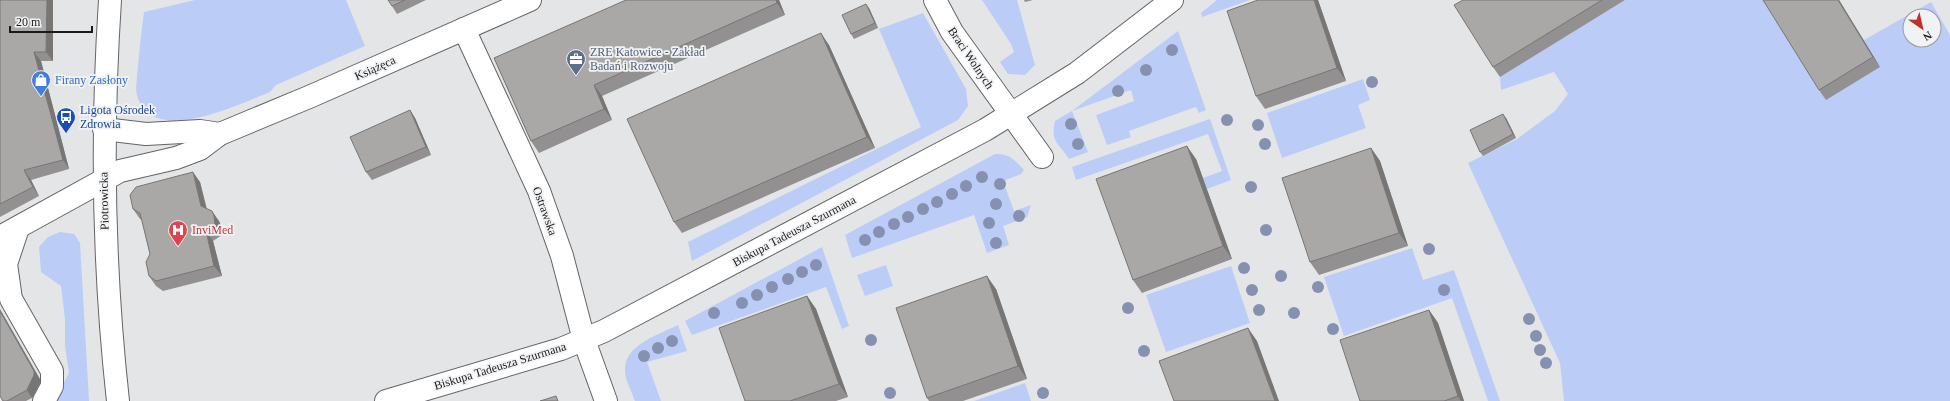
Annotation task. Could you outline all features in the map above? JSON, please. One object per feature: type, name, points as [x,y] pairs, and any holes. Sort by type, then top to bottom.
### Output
[{"type":"street","name":"Piotrowicka","points":[[110,0],[104,129],[104,179],[108,295],[118,401]]},
{"type":"street","name":"Książęca","points":[[9,233],[104,179],[120,172],[176,158],[200,149],[220,134],[530,0]]},
{"type":"street","name":"Braci Wolnych","points":[[935,0],[952,32],[1042,157]]},
{"type":"street","name":"Biskupa Tadeusza Szurmana","points":[[386,401],[561,349],[584,340],[961,144],[1077,73],[1172,0]]},
{"type":"street","name":"Ostrawska","points":[[464,29],[539,191],[562,256],[584,340],[606,401]]},
{"type":"street","points":[[104,129],[146,134],[200,131],[220,134]]},
{"type":"street","points":[[9,233],[6,264],[11,298],[52,371],[52,386],[44,401]]},
{"type":"shaded area","points":[[195,0],[346,0],[365,46],[276,85],[270,92],[239,105],[198,118],[177,121],[159,119],[146,111],[136,93],[144,12]]},
{"type":"shaded area","points":[[982,0],[1017,0],[1035,65],[1025,75],[1008,74],[1000,62],[1014,52],[1011,44]]},
{"type":"shaded area","points":[[1217,0],[1250,0],[1202,17],[1201,13]]},
{"type":"shaded area","points":[[1625,0],[1763,0],[1864,40],[1902,18],[1902,48],[1942,48],[1942,21],[1950,35],[1950,401],[1564,401],[1560,363],[1468,163],[1517,139],[1555,111],[1568,94],[1554,72],[1501,90],[1500,77]]},
{"type":"shaded area","points":[[1931,2],[1934,8],[1920,8]]},
{"type":"shaded area","points":[[923,13],[966,89],[968,106],[958,120],[692,261],[688,242],[921,127],[879,29]]},
{"type":"shaded area","points":[[1178,31],[1206,110],[1199,113],[1196,107],[1187,110],[1129,131],[1131,137],[1107,145],[1096,115],[1134,101],[1131,90],[1072,111]]},
{"type":"shaded area","points":[[1363,79],[1370,100],[1358,105],[1366,128],[1282,158],[1267,113]]},
{"type":"shaded area","points":[[1072,111],[1088,152],[1069,159],[1056,142],[1054,128],[1055,121]]},
{"type":"shaded area","points":[[1210,119],[1231,180],[1207,189],[1203,178],[1222,171],[1208,134],[1076,180],[1072,167]]},
{"type":"shaded area","points":[[995,154],[1008,156],[1015,160],[1024,170],[1021,174],[1003,181],[1014,211],[1031,205],[1027,217],[1003,226],[1009,245],[987,253],[974,215],[852,258],[845,235]]},
{"type":"shaded area","points":[[60,232],[74,234],[80,243],[89,401],[54,401],[69,373],[65,346],[65,319],[61,286],[41,272],[39,247],[48,237]]},
{"type":"shaded area","points":[[822,247],[849,326],[842,329],[826,287],[692,335],[685,321]]},
{"type":"shaded area","points":[[1412,248],[1423,280],[1454,270],[1500,401],[1488,401],[1452,298],[1344,336],[1324,277]]},
{"type":"shaded area","points":[[886,265],[893,286],[865,296],[857,275]]},
{"type":"shaded area","points":[[1231,266],[1250,323],[1166,352],[1146,295]]},
{"type":"shaded area","points":[[678,325],[687,351],[647,362],[661,401],[635,401],[628,385],[625,372],[627,360],[631,352],[645,341]]},
{"type":"shaded area","points":[[1025,383],[1031,401],[974,401]]},
{"type":"building","points":[[0,0],[47,0],[46,52],[34,52],[63,160],[24,170],[33,187],[0,204]]},
{"type":"building","points":[[388,0],[405,0],[392,6]]},
{"type":"building","name":"ZRE Katowice - Zakład Badań i Rozwoju","points":[[626,0],[776,0],[777,3],[594,85],[604,109],[531,141],[494,58]]},
{"type":"building","points":[[1258,0],[1314,0],[1337,68],[1256,96],[1227,11]]},
{"type":"building","points":[[1463,0],[1602,0],[1493,67],[1454,5]]},
{"type":"building","points":[[1763,0],[1838,0],[1873,57],[1819,90]]},
{"type":"building","points":[[866,4],[875,23],[851,34],[842,15]]},
{"type":"building","points":[[821,33],[867,137],[674,222],[627,119]]},
{"type":"building","points":[[410,110],[426,147],[366,172],[350,137]]},
{"type":"building","points":[[1503,114],[1513,134],[1480,152],[1470,130]]},
{"type":"building","points":[[1187,146],[1223,246],[1133,280],[1096,179]]},
{"type":"building","points":[[1371,148],[1399,233],[1310,262],[1282,178]]},
{"type":"building","points":[[193,172],[201,206],[212,211],[214,216],[215,225],[206,231],[214,266],[156,281],[149,276],[146,262],[150,254],[140,213],[133,209],[130,195],[136,187]]},
{"type":"building","points":[[987,276],[1018,366],[927,398],[896,308]]},
{"type":"building","points":[[807,296],[839,384],[790,401],[745,401],[719,328]]},
{"type":"building","points":[[1429,310],[1458,396],[1444,401],[1360,401],[1340,340]]},
{"type":"building","points":[[0,311],[34,371],[34,375],[27,390],[7,401],[3,401],[0,396]]},
{"type":"building","points":[[1248,328],[1275,401],[1174,401],[1159,361]]},
{"type":"building","points":[[556,396],[558,401],[540,401]]},
{"type":"place","name":"ZRE Katowice - Zakład Badań i Rozwoju","points":[[576,76]]},
{"type":"place","name":"Firany Zasłony","points":[[41,97]]},
{"type":"place","name":"Ligota Ośrodek Zdrowia","points":[[66,134]]},
{"type":"place","name":"InviMed","points":[[178,247]]}]
